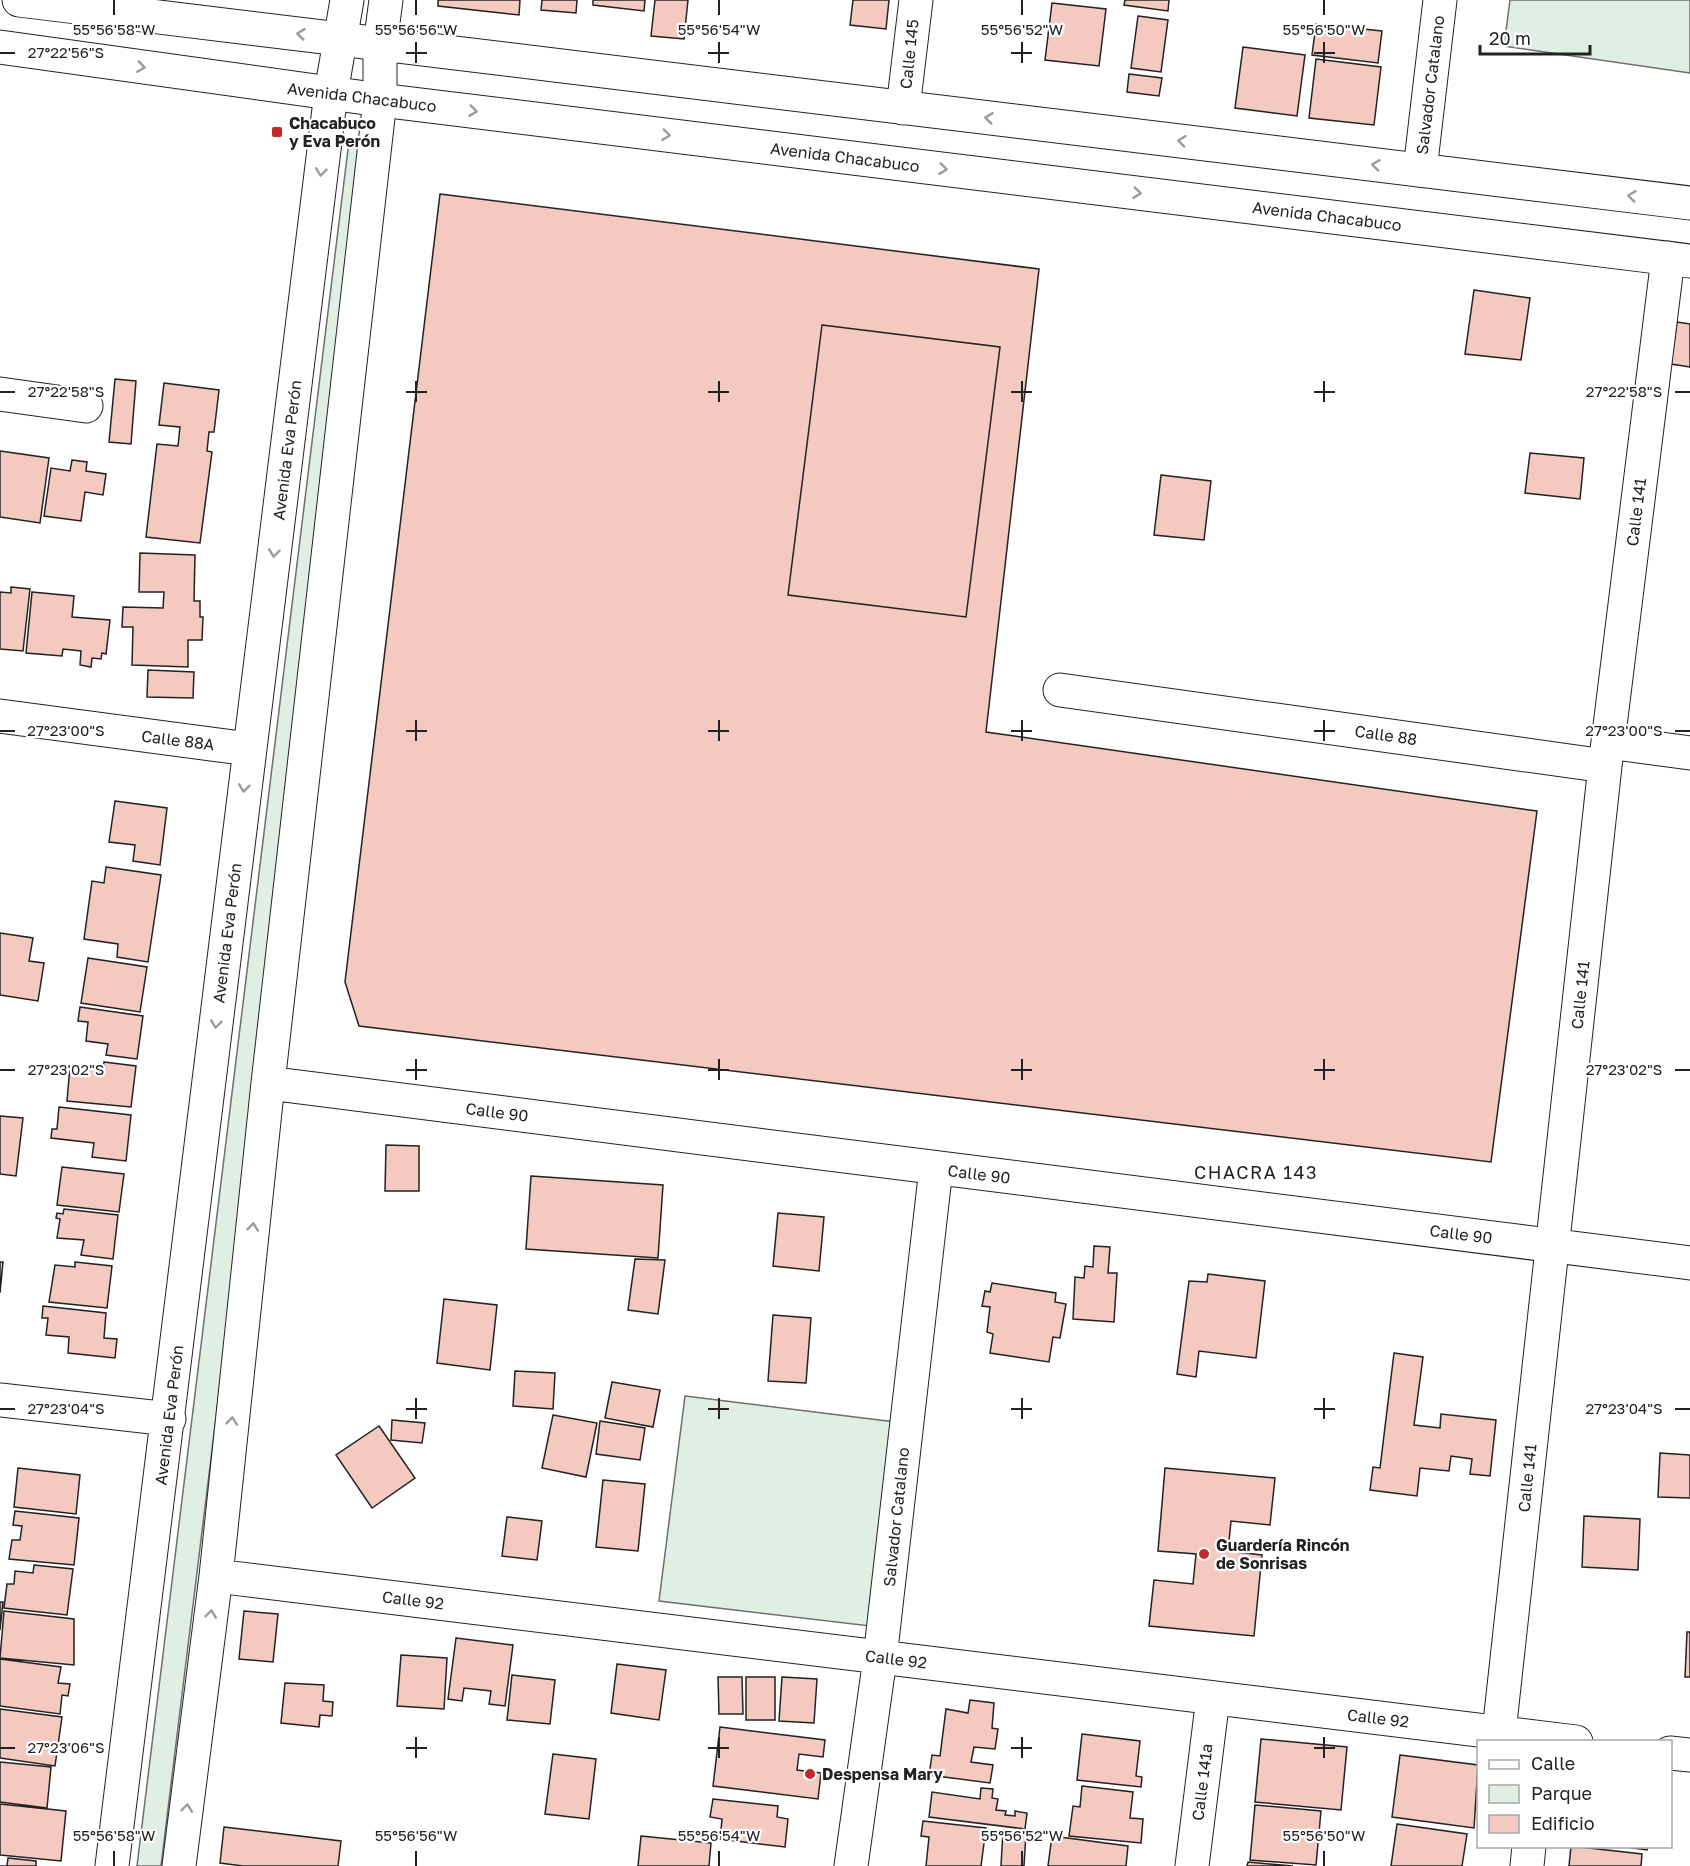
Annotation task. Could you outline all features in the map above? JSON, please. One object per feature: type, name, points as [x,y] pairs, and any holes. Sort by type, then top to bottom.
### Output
[{"type":"street","points":[[19,0],[1690,203]]},
{"type":"street","name":"Avenida Eva Perón","points":[[112,1866],[331,93],[347,0]]},
{"type":"street","points":[[179,1866],[216,1576],[268,1083],[380,100],[380,45],[386,0]]},
{"type":"street","name":"Calle 145","points":[[903,108],[916,0]]},
{"type":"street","name":"Salvador Catalano","points":[[1420,170],[1440,0]]},
{"type":"street","name":"Avenida Chacabuco","points":[[0,47],[380,100],[1679,260]]},
{"type":"street","name":"Calle 141","points":[[1499,1732],[1606,754],[1679,260]]},
{"type":"street","points":[[0,394],[86,405]]},
{"type":"street","name":"Calle 88","points":[[1060,690],[1606,754],[1690,753]]},
{"type":"street","name":"Calle 88A","points":[[0,716],[249,749]]},
{"type":"street","name":"Calle 90","points":[[268,1083],[1690,1263]]},
{"type":"street","name":"Salvador Catalano","points":[[851,1866],[880,1658],[936,1168]]},
{"type":"street","points":[[0,1400],[169,1419]]},
{"type":"street","name":"Calle 92","points":[[216,1576],[1499,1732],[1543,1740]]},
{"type":"street","name":"Calle 141a","points":[[1192,1866],[1213,1698]]},
{"type":"street","points":[[1672,1753],[1690,1755]]},
{"type":"street","points":[[1527,1866],[1529,1848]]},
{"type":"green space","points":[[1510,0],[1690,0],[1690,73],[1504,46]]},
{"type":"green space","points":[[349,141],[372,145],[161,1866],[137,1866]]},
{"type":"green space","points":[[685,1396],[895,1422],[870,1626],[659,1601]]},
{"type":"building","points":[[438,0],[520,0],[519,15],[438,6]]},
{"type":"building","points":[[542,0],[577,0],[576,13],[541,10]]},
{"type":"building","points":[[593,0],[645,0],[644,11],[593,5]]},
{"type":"building","points":[[655,0],[688,0],[684,39],[651,36]]},
{"type":"building","points":[[853,0],[889,0],[886,29],[850,25]]},
{"type":"building","points":[[1125,0],[1169,0],[1168,11],[1124,5]]},
{"type":"building","points":[[1052,3],[1106,9],[1099,66],[1045,60]]},
{"type":"building","points":[[1138,16],[1168,20],[1161,72],[1131,68]]},
{"type":"building","points":[[1316,24],[1382,31],[1378,63],[1312,55]]},
{"type":"building","points":[[1243,47],[1305,55],[1297,116],[1235,108]]},
{"type":"building","points":[[1316,59],[1381,67],[1374,125],[1309,118]]},
{"type":"building","points":[[1129,74],[1162,78],[1159,96],[1127,92]]},
{"type":"building","points":[[440,194],[1039,269],[986,732],[1537,811],[1491,1162],[359,1026],[345,982]]},
{"type":"building","points":[[1474,290],[1530,298],[1521,360],[1465,354]]},
{"type":"building","points":[[1677,322],[1690,324],[1690,367],[1671,364]]},
{"type":"building","points":[[822,325],[1000,347],[966,617],[788,595]]},
{"type":"building","points":[[115,379],[136,381],[131,444],[109,442]]},
{"type":"building","points":[[164,383],[219,390],[214,432],[209,432],[207,451],[212,452],[200,543],[146,537],[157,444],[178,446],[180,427],[159,425]]},
{"type":"building","points":[[0,451],[49,458],[40,523],[0,517]]},
{"type":"building","points":[[1530,453],[1584,458],[1580,499],[1525,493]]},
{"type":"building","points":[[72,460],[87,462],[86,471],[106,474],[103,495],[85,492],[81,521],[44,516],[51,468],[70,471]]},
{"type":"building","points":[[1161,475],[1211,481],[1204,540],[1154,535]]},
{"type":"building","points":[[140,553],[195,555],[194,601],[200,601],[200,617],[203,617],[202,640],[188,640],[188,667],[132,665],[133,627],[122,627],[123,607],[163,608],[164,592],[139,592]]},
{"type":"building","points":[[11,587],[30,589],[23,651],[0,649],[0,592],[11,593]]},
{"type":"building","points":[[32,592],[74,596],[72,617],[110,620],[106,654],[102,653],[101,659],[92,658],[91,667],[80,665],[81,651],[63,649],[62,656],[26,653]]},
{"type":"building","points":[[148,670],[194,672],[193,698],[147,697]]},
{"type":"building","points":[[115,801],[167,808],[160,865],[133,861],[135,845],[109,842]]},
{"type":"building","points":[[106,867],[161,875],[148,962],[117,957],[118,944],[84,939],[92,881],[104,883]]},
{"type":"building","points":[[0,933],[33,938],[29,961],[44,963],[38,1001],[0,995]]},
{"type":"building","points":[[88,958],[147,967],[140,1012],[81,1003]]},
{"type":"building","points":[[80,1007],[143,1016],[137,1059],[106,1055],[108,1044],[86,1041],[88,1022],[78,1021]]},
{"type":"building","points":[[104,1062],[136,1066],[131,1107],[67,1101],[70,1066],[103,1069]]},
{"type":"building","points":[[59,1107],[131,1115],[126,1161],[92,1157],[94,1143],[51,1138],[52,1129],[57,1129]]},
{"type":"building","points":[[0,1116],[23,1118],[16,1176],[0,1174]]},
{"type":"building","points":[[386,1145],[419,1146],[419,1191],[385,1191]]},
{"type":"building","points":[[62,1167],[124,1174],[119,1212],[57,1205]]},
{"type":"building","points":[[531,1176],[663,1185],[658,1258],[526,1249]]},
{"type":"building","points":[[64,1209],[118,1215],[113,1259],[81,1255],[84,1240],[57,1238],[60,1219],[56,1218],[57,1213],[63,1214]]},
{"type":"building","points":[[778,1213],[824,1217],[819,1271],[773,1266]]},
{"type":"building","points":[[1094,1246],[1110,1247],[1108,1273],[1117,1273],[1114,1322],[1073,1319],[1075,1277],[1084,1278],[1085,1266],[1093,1267]]},
{"type":"building","points":[[635,1259],[665,1260],[658,1314],[628,1310]]},
{"type":"building","points":[[0,1262],[3,1262],[0,1293]]},
{"type":"building","points":[[75,1262],[112,1266],[107,1308],[49,1302],[55,1265],[75,1267]]},
{"type":"building","points":[[1208,1274],[1265,1281],[1256,1358],[1199,1351],[1196,1377],[1177,1374],[1189,1281],[1207,1282]]},
{"type":"building","points":[[992,1283],[1056,1293],[1055,1302],[1066,1304],[1060,1338],[1053,1337],[1049,1362],[990,1353],[993,1334],[987,1332],[990,1307],[982,1306],[985,1291],[990,1292]]},
{"type":"building","points":[[444,1299],[497,1305],[490,1370],[437,1363]]},
{"type":"building","points":[[43,1306],[106,1313],[104,1338],[117,1339],[115,1358],[68,1353],[69,1337],[46,1335],[48,1318],[42,1318]]},
{"type":"building","points":[[773,1315],[811,1318],[806,1383],[768,1381]]},
{"type":"building","points":[[1394,1353],[1423,1357],[1414,1425],[1440,1428],[1441,1414],[1496,1420],[1490,1476],[1470,1474],[1472,1459],[1451,1456],[1449,1471],[1420,1468],[1417,1496],[1370,1490],[1373,1467],[1380,1468]]},
{"type":"building","points":[[515,1371],[555,1373],[553,1409],[513,1406]]},
{"type":"building","points":[[612,1382],[660,1390],[653,1427],[605,1418]]},
{"type":"building","points":[[553,1415],[597,1423],[586,1477],[542,1468]]},
{"type":"building","points":[[392,1420],[425,1423],[422,1443],[391,1440]]},
{"type":"building","points":[[600,1421],[645,1428],[640,1460],[596,1454]]},
{"type":"building","points":[[379,1426],[415,1478],[372,1508],[336,1455]]},
{"type":"building","points":[[1660,1453],[1690,1455],[1690,1498],[1658,1497]]},
{"type":"building","points":[[18,1468],[80,1475],[76,1514],[14,1507]]},
{"type":"building","name":"Guardería Rincón de Sonrisas","points":[[1165,1468],[1275,1478],[1270,1525],[1231,1521],[1228,1551],[1262,1555],[1254,1636],[1149,1626],[1154,1580],[1193,1584],[1196,1554],[1158,1551]]},
{"type":"building","points":[[603,1480],[645,1484],[638,1551],[596,1547]]},
{"type":"building","points":[[15,1511],[79,1518],[74,1565],[9,1559],[12,1540],[20,1540],[22,1526],[13,1525]]},
{"type":"building","points":[[1584,1516],[1640,1519],[1638,1570],[1582,1567]]},
{"type":"building","points":[[507,1517],[542,1521],[537,1560],[502,1556]]},
{"type":"building","points":[[34,1565],[73,1569],[67,1615],[4,1608],[7,1584],[14,1584],[15,1571],[33,1573]]},
{"type":"building","points":[[0,1602],[3,1602],[0,1630]]},
{"type":"building","points":[[4,1611],[74,1619],[74,1665],[0,1658]]},
{"type":"building","points":[[244,1611],[278,1614],[273,1662],[239,1659]]},
{"type":"building","points":[[1687,1632],[1690,1632],[1690,1677],[1685,1677]]},
{"type":"building","points":[[456,1638],[513,1645],[505,1706],[489,1704],[491,1691],[464,1688],[462,1701],[448,1699]]},
{"type":"building","points":[[401,1655],[447,1658],[444,1709],[397,1706]]},
{"type":"building","points":[[0,1659],[61,1667],[58,1683],[70,1684],[68,1696],[62,1695],[60,1714],[0,1706]]},
{"type":"building","points":[[617,1664],[666,1670],[659,1720],[611,1713]]},
{"type":"building","points":[[512,1675],[555,1680],[550,1724],[507,1720]]},
{"type":"building","points":[[718,1677],[742,1677],[743,1714],[719,1714]]},
{"type":"building","points":[[746,1677],[775,1677],[775,1720],[746,1720]]},
{"type":"building","points":[[782,1677],[817,1679],[814,1723],[779,1721]]},
{"type":"building","points":[[285,1683],[324,1685],[323,1701],[333,1702],[332,1716],[320,1715],[319,1727],[281,1723]]},
{"type":"building","points":[[970,1700],[994,1703],[992,1728],[998,1729],[995,1749],[974,1747],[971,1762],[993,1765],[990,1783],[929,1775],[932,1755],[940,1756],[946,1709],[968,1713]]},
{"type":"building","points":[[0,1709],[62,1717],[55,1766],[0,1758]]},
{"type":"building","points":[[720,1727],[825,1740],[823,1757],[799,1754],[797,1770],[821,1773],[818,1799],[713,1786]]},
{"type":"building","points":[[1082,1734],[1140,1741],[1136,1776],[1142,1777],[1141,1787],[1077,1780]]},
{"type":"building","points":[[1261,1739],[1347,1747],[1341,1810],[1255,1802]]},
{"type":"building","points":[[553,1754],[596,1759],[589,1819],[545,1814]]},
{"type":"building","points":[[1400,1755],[1477,1765],[1474,1828],[1392,1817]]},
{"type":"building","points":[[0,1762],[51,1767],[47,1808],[0,1802]]},
{"type":"building","points":[[1082,1786],[1133,1792],[1130,1818],[1143,1819],[1141,1843],[1069,1836],[1073,1806],[1080,1807]]},
{"type":"building","points":[[981,1788],[993,1789],[992,1798],[998,1799],[996,1810],[1006,1811],[1005,1815],[1015,1816],[1015,1811],[1027,1813],[1025,1829],[929,1817],[932,1792],[980,1799]]},
{"type":"building","points":[[713,1799],[778,1806],[777,1817],[788,1819],[785,1847],[720,1839],[722,1819],[710,1817]]},
{"type":"building","points":[[0,1804],[66,1811],[61,1861],[0,1855]]},
{"type":"building","points":[[1255,1805],[1321,1811],[1316,1865],[1250,1860]]},
{"type":"building","points":[[923,1821],[986,1828],[981,1866],[926,1866],[929,1837],[921,1836]]},
{"type":"building","points":[[1397,1824],[1467,1834],[1462,1866],[1391,1866]]},
{"type":"building","points":[[224,1827],[341,1841],[338,1866],[243,1866],[220,1863]]},
{"type":"building","points":[[1003,1830],[1026,1833],[1024,1866],[1001,1866]]},
{"type":"building","points":[[641,1836],[711,1843],[709,1866],[638,1866]]},
{"type":"building","points":[[1052,1836],[1128,1846],[1126,1866],[1048,1866]]},
{"type":"building","points":[[1571,1848],[1642,1854],[1641,1866],[1569,1866]]},
{"type":"building","points":[[8,1858],[36,1861],[36,1866],[7,1866]]},
{"type":"building","points":[[1248,1862],[1293,1866],[1247,1866]]},
{"type":"place","name":"Chacabuco y Eva Perón","points":[[277,132]]},
{"type":"place","name":"Guardería Rincón de Sonrisas","points":[[1204,1554]]},
{"type":"place","name":"Despensa Mary","points":[[810,1774]]},
{"type":"district","name":"CHACRA 143","points":[[1256,1172]]}]
